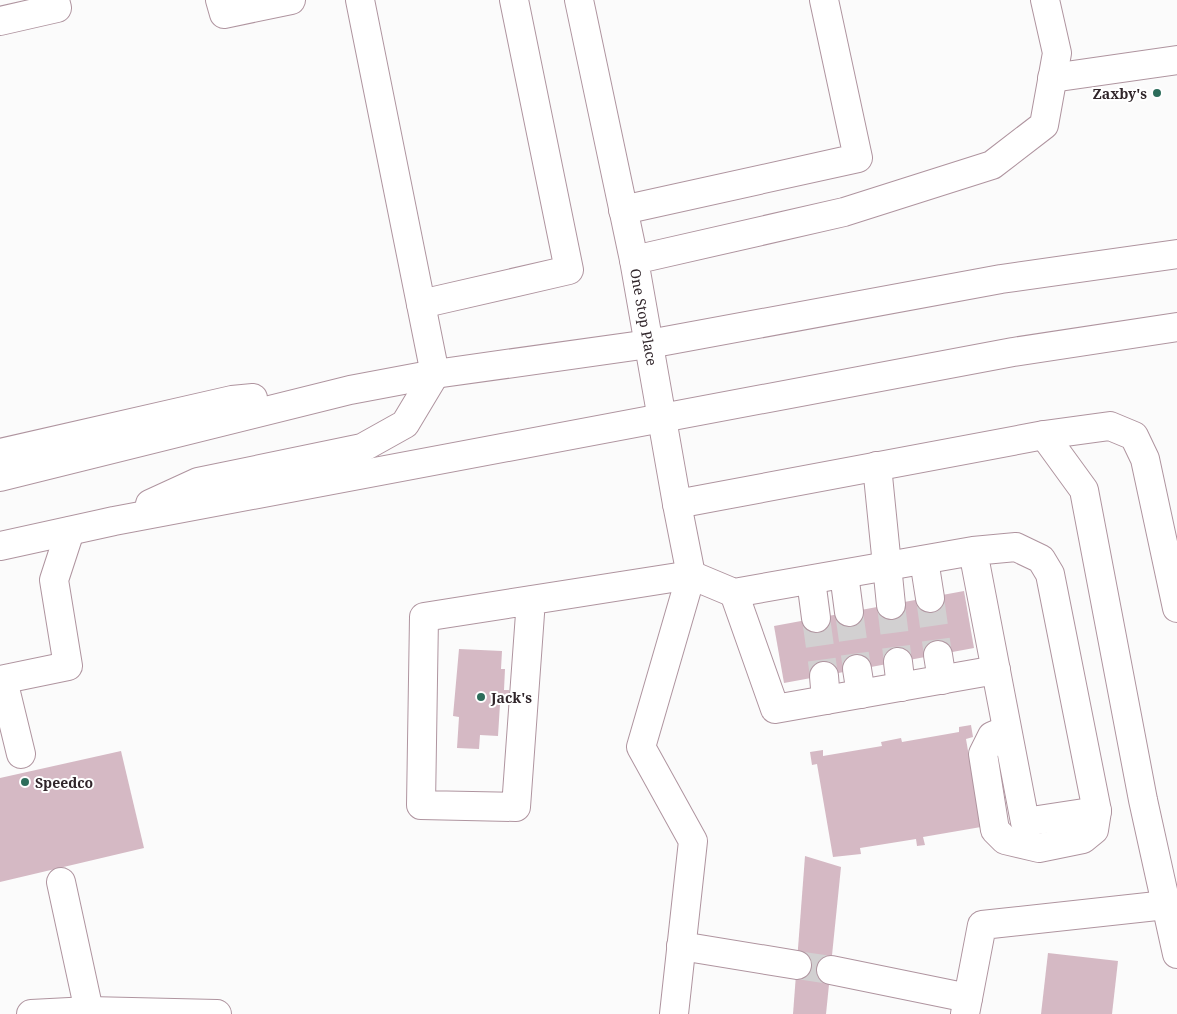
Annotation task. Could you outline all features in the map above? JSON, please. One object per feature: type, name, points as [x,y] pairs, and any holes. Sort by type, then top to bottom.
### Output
[{"type":"main road","points":[[0,21],[57,8],[55,0]]},
{"type":"main road","points":[[220,0],[224,14],[291,0]]},
{"type":"main road","points":[[114,521],[198,482],[362,448],[404,424],[435,374],[360,0]]},
{"type":"main road","points":[[421,304],[569,270],[514,0]]},
{"type":"main road","points":[[579,0],[634,260]]},
{"type":"main road","points":[[623,210],[858,158],[824,0]]},
{"type":"main road","name":"One Stop Place","points":[[691,575],[676,504],[663,417],[634,260],[844,212],[992,165],[1044,125],[1057,53],[1045,0]]},
{"type":"main road","points":[[1052,78],[1177,60]]},
{"type":"main road","points":[[0,478],[350,390],[435,374],[649,344],[1001,279],[1177,254]]},
{"type":"main road","points":[[0,546],[114,521],[1012,352],[1177,327]]},
{"type":"main road","points":[[0,453],[232,400],[350,390]]},
{"type":"main road","points":[[676,504],[1044,435],[1110,426],[1134,436],[1145,459],[1177,608]]},
{"type":"main road","points":[[1044,435],[1084,490],[1143,800],[1177,954]]},
{"type":"main road","points":[[876,466],[891,605]]},
{"type":"main road","points":[[21,754],[2,680],[68,666],[54,580],[70,531]]},
{"type":"main road","points":[[531,600],[516,806],[421,805],[424,617],[531,600],[691,575],[734,593],[973,551],[1016,547],[1041,559],[1050,574],[1097,811],[1094,830],[1083,840],[1039,848],[1005,840],[996,830],[983,754],[992,736],[1006,730],[973,551]]},
{"type":"main road","points":[[924,560],[930,598]]},
{"type":"main road","points":[[844,574],[850,612]]},
{"type":"main road","points":[[674,1014],[693,842],[641,747],[691,575]]},
{"type":"main road","points":[[811,580],[816,618]]},
{"type":"main road","points":[[734,593],[775,709],[825,688],[899,674],[940,667],[996,670]]},
{"type":"main road","points":[[60,882],[89,1011]]},
{"type":"main road","points":[[830,970],[967,1006],[982,925],[1166,905]]},
{"type":"main road","points":[[681,946],[797,965]]},
{"type":"main road","points":[[30,1014],[89,1011],[217,1014]]},
{"type":"building","points":[[964,591],[974,648],[784,683],[774,626]]},
{"type":"building","name":"Jack's","points":[[459,649],[502,651],[501,669],[505,669],[504,690],[509,690],[509,704],[500,704],[498,736],[480,735],[479,749],[457,748],[459,717],[453,716]]},
{"type":"building","points":[[971,725],[973,737],[966,739],[981,827],[923,837],[925,845],[917,846],[916,839],[860,848],[861,854],[833,857],[817,764],[812,765],[810,752],[823,750],[823,756],[882,746],[881,742],[901,738],[902,742],[959,732],[959,727]]},
{"type":"building","points":[[121,751],[144,848],[0,882],[0,778]]},
{"type":"building","points":[[805,856],[841,867],[826,1014],[793,1014]]},
{"type":"building","points":[[1048,953],[1118,961],[1112,1014],[1041,1014]]},
{"type":"tunnel","points":[[930,598],[938,655]]},
{"type":"tunnel","points":[[891,605],[898,662]]},
{"type":"tunnel","points":[[849,612],[857,669]]},
{"type":"tunnel","points":[[816,618],[824,676]]},
{"type":"tunnel","points":[[797,965],[831,970]]},
{"type":"place","name":"Zaxby's","points":[[1157,93]]},
{"type":"place","name":"Jack's","points":[[481,697]]},
{"type":"place","name":"Speedco","points":[[25,782]]}]
